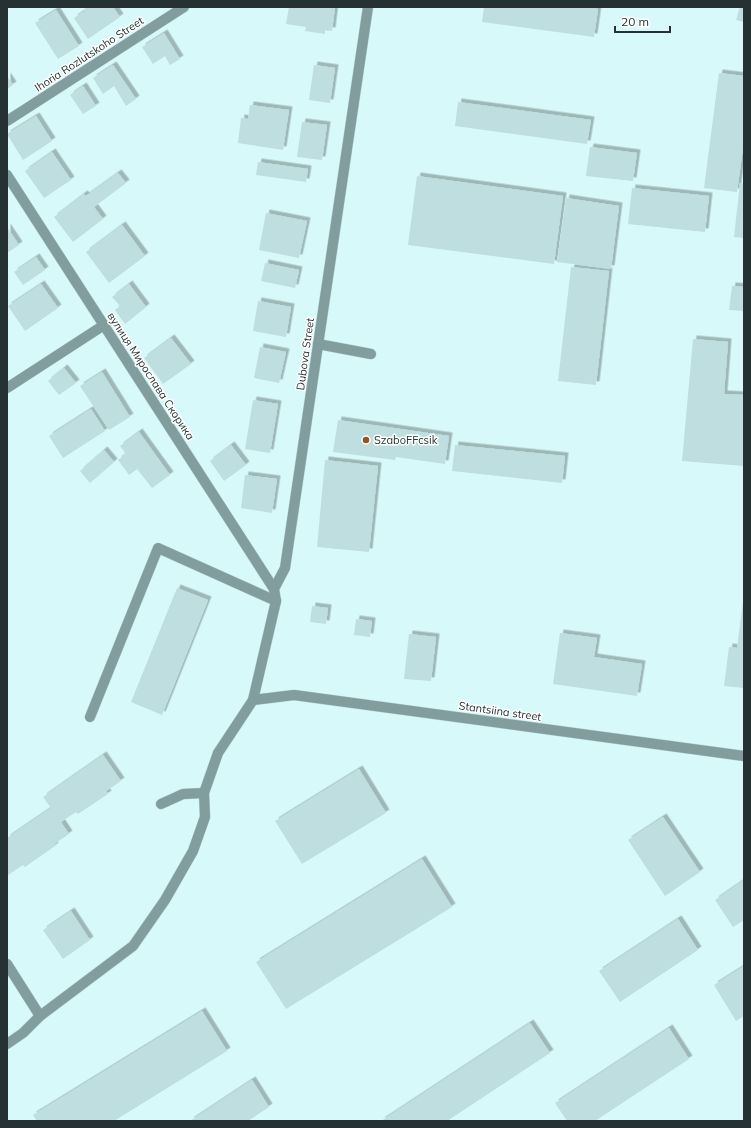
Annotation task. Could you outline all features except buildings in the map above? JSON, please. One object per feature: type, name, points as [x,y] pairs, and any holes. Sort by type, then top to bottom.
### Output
[{"type":"street","name":"Ihoria Rozlutskoho Street","points":[[7,121],[184,7]]},
{"type":"street","name":"Dubova Street","points":[[274,589],[286,568],[368,7]]},
{"type":"street","name":"вулиця Мирослава Скорика","points":[[7,175],[274,589]]},
{"type":"street","points":[[7,388],[104,325]]},
{"type":"street","points":[[318,344],[371,354]]},
{"type":"street","points":[[90,717],[158,548],[276,601]]},
{"type":"street","points":[[7,1044],[23,1033],[40,1016],[133,946],[165,900],[193,852],[205,817],[204,793],[218,753],[253,700],[276,601],[274,589]]},
{"type":"street","name":"Stantsiina street","points":[[253,700],[294,695],[744,756]]},
{"type":"street","points":[[161,804],[183,794],[204,793]]},
{"type":"street","points":[[7,964],[40,1016]]},
{"type":"place","name":"SzaboFFcsik","points":[[366,440]]}]
